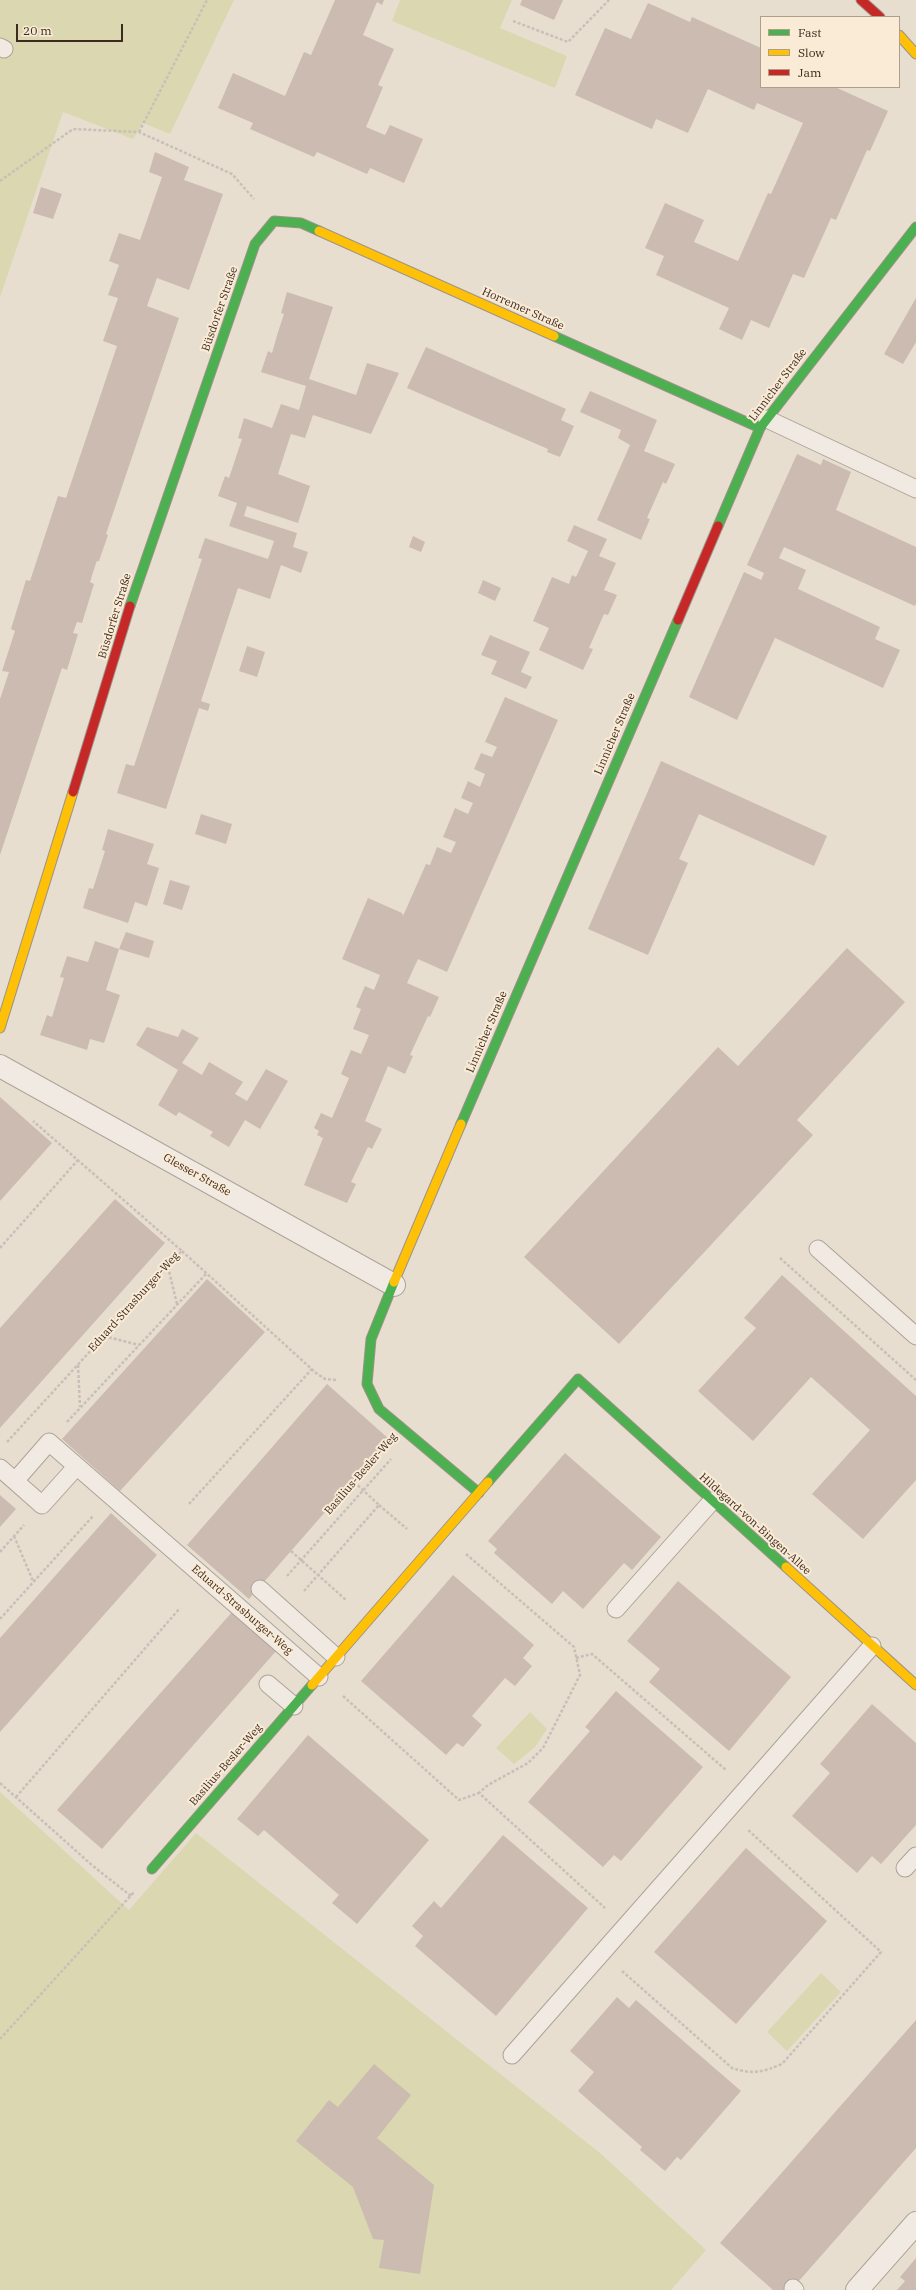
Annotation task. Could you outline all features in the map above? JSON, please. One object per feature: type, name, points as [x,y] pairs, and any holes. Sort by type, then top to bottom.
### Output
[{"type":"street","points":[[861,0],[879,16]]},
{"type":"street","points":[[900,36],[916,54]]},
{"type":"street","name":"Horremer Straße","points":[[274,221],[301,223],[763,423]]},
{"type":"street","name":"Büsdorfer Straße","points":[[0,1028],[139,578],[255,244],[274,221]]},
{"type":"street","name":"Linnicher Straße","points":[[394,1285],[763,423],[916,227]]},
{"type":"street","name":"Glesser Straße","points":[[0,1066],[394,1285]]},
{"type":"street","name":"Basilius-Besler-Weg","points":[[394,1285],[371,1339],[367,1384],[379,1409],[479,1493]]},
{"type":"street","name":"Basilius-Besler-Weg","points":[[152,1869],[578,1379]]},
{"type":"street","name":"Hildegard-von-Bingen-Allee","points":[[578,1379],[916,1686]]},
{"type":"street","points":[[857,2290],[916,2223]]},
{"type":"lane","points":[[763,423],[916,489]]},
{"type":"lane","points":[[818,1249],[916,1336]]},
{"type":"lane","name":"Eduard-Strasburger-Weg","points":[[15,1481],[49,1442],[319,1677]]},
{"type":"lane","points":[[0,1468],[42,1506],[77,1466]]},
{"type":"lane","points":[[616,1609],[712,1501]]},
{"type":"lane","points":[[264,1593],[336,1657]]},
{"type":"lane","points":[[512,2055],[872,1646]]},
{"type":"lane","points":[[268,1684],[294,1706]]},
{"type":"path","points":[[139,132],[207,0]]},
{"type":"path","points":[[513,21],[568,42],[609,0]]},
{"type":"path","points":[[0,181],[73,129],[139,132],[232,174],[274,221]]},
{"type":"path","name":"Eduard-Strasburger-Weg","points":[[5,1444],[182,1251],[28,1116]]},
{"type":"path","points":[[0,1248],[78,1160]]},
{"type":"path","points":[[182,1251],[320,1375]]},
{"type":"path","points":[[780,1258],[916,1380]]},
{"type":"path","points":[[168,1266],[177,1304]]},
{"type":"path","points":[[70,1419],[206,1274]]},
{"type":"path","points":[[104,1336],[139,1345]]},
{"type":"path","points":[[78,1364],[80,1408]]},
{"type":"path","points":[[189,1504],[312,1369]]},
{"type":"path","name":"Basilius-Besler-Weg","points":[[264,1593],[301,1560],[411,1436]]},
{"type":"path","points":[[352,1480],[430,1549]]},
{"type":"path","points":[[0,1619],[111,1496]]},
{"type":"path","points":[[285,1612],[379,1505]]},
{"type":"path","points":[[0,1552],[42,1506]]},
{"type":"path","points":[[319,1677],[459,1800],[479,1793],[488,1785],[528,1763],[543,1748],[580,1675],[574,1647],[444,1534]]},
{"type":"path","points":[[14,1536],[34,1581]]},
{"type":"path","points":[[290,1551],[369,1619]]},
{"type":"path","points":[[16,1797],[180,1608]]},
{"type":"path","points":[[576,1658],[592,1654],[747,1788]]},
{"type":"path","points":[[0,1783],[94,1866],[131,1896]]},
{"type":"path","points":[[479,1793],[625,1926]]},
{"type":"path","points":[[602,1954],[732,2068],[748,2073],[768,2070],[782,2064],[876,1958],[881,1952],[728,1811]]},
{"type":"path","points":[[0,2039],[131,1896],[152,1869]]},
{"type":"shaded area","points":[[0,0],[234,0],[170,134],[143,123],[133,139],[63,112],[0,297]]},
{"type":"shaded area","points":[[400,0],[512,0],[500,28],[567,56],[555,88],[392,21]]},
{"type":"shaded area","points":[[530,1712],[547,1729],[535,1747],[514,1764],[496,1748]]},
{"type":"shaded area","points":[[0,1792],[129,1910],[196,1833],[600,2153],[706,2250],[671,2290],[0,2290]]},
{"type":"shaded area","points":[[821,1973],[841,1992],[787,2051],[767,2032]]},
{"type":"building","points":[[335,0],[384,0],[382,5],[377,2],[363,35],[394,49],[378,85],[383,87],[366,127],[385,135],[390,125],[423,139],[404,183],[370,168],[367,174],[317,152],[314,157],[250,129],[253,123],[218,108],[233,73],[285,96],[304,52],[311,55]]},
{"type":"building","points":[[522,0],[563,0],[554,20],[520,5]]},
{"type":"building","points":[[648,3],[690,22],[692,17],[760,48],[760,88],[837,88],[888,111],[870,151],[867,150],[836,220],[831,218],[804,278],[793,274],[769,328],[751,320],[742,340],[719,329],[729,308],[656,275],[664,256],[645,248],[665,203],[704,220],[694,242],[738,261],[768,193],[771,194],[803,123],[757,103],[754,110],[708,89],[688,133],[656,119],[652,129],[575,95],[605,28],[631,39]]},
{"type":"building","points":[[155,152],[189,167],[184,180],[223,194],[189,290],[157,278],[147,306],[179,318],[106,534],[108,535],[99,561],[96,563],[90,582],[94,584],[82,623],[77,622],[73,633],[78,634],[67,670],[62,668],[0,855],[0,699],[9,672],[2,671],[15,631],[11,629],[26,580],[30,581],[58,496],[66,498],[117,346],[103,341],[118,298],[108,295],[119,265],[109,261],[119,233],[140,240],[162,177],[149,172]]},
{"type":"building","points":[[41,187],[62,194],[53,219],[33,213]]},
{"type":"building","points":[[287,292],[333,307],[309,379],[356,395],[367,363],[399,373],[371,434],[313,415],[305,438],[291,434],[278,474],[310,486],[298,523],[247,506],[244,516],[297,533],[293,547],[308,552],[301,573],[281,565],[270,599],[238,588],[201,701],[210,704],[208,711],[199,708],[166,809],[117,793],[126,764],[134,766],[202,559],[198,558],[205,538],[268,559],[274,541],[229,526],[237,503],[218,496],[225,476],[229,478],[242,439],[238,438],[244,418],[272,428],[281,404],[299,410],[306,386],[261,372],[268,351],[272,353],[284,314],[281,313]]},
{"type":"building","points":[[916,298],[916,342],[903,364],[884,354]]},
{"type":"building","points":[[426,347],[566,409],[561,420],[574,426],[560,457],[547,452],[548,449],[407,388]]},
{"type":"building","points":[[590,391],[657,420],[644,451],[675,464],[666,484],[663,482],[647,518],[650,519],[641,540],[597,520],[630,445],[618,438],[621,430],[580,412]]},
{"type":"building","points":[[797,454],[821,465],[823,459],[851,472],[836,510],[916,547],[916,603],[915,606],[784,547],[779,558],[806,570],[798,589],[880,627],[875,639],[900,650],[883,688],[775,638],[737,720],[689,697],[744,572],[761,580],[764,573],[747,565]]},
{"type":"building","points":[[574,525],[607,539],[599,556],[616,563],[604,590],[617,595],[608,615],[604,614],[589,648],[593,649],[583,670],[539,650],[549,628],[533,621],[552,577],[569,584],[572,575],[576,577],[588,551],[567,541]]},
{"type":"building","points":[[413,536],[425,542],[421,552],[409,547]]},
{"type":"building","points":[[483,580],[501,588],[495,601],[478,593]]},
{"type":"building","points":[[490,635],[530,652],[521,672],[532,677],[526,689],[491,674],[497,661],[481,655]]},
{"type":"building","points":[[247,646],[265,652],[257,677],[239,671]]},
{"type":"building","points":[[505,697],[558,720],[447,972],[418,959],[407,983],[439,997],[430,1017],[428,1016],[410,1055],[413,1056],[405,1074],[388,1066],[365,1121],[382,1129],[372,1149],[368,1147],[351,1182],[356,1184],[347,1203],[304,1185],[323,1138],[317,1135],[319,1131],[314,1128],[321,1113],[332,1118],[349,1078],[341,1074],[351,1050],[361,1054],[369,1035],[353,1029],[361,1009],[356,1007],[365,986],[374,990],[380,975],[342,959],[368,898],[402,913],[403,916],[426,864],[430,865],[437,847],[451,853],[456,842],[443,837],[455,808],[468,814],[473,803],[461,798],[468,781],[480,787],[485,774],[474,769],[481,753],[492,757],[497,747],[485,742]]},
{"type":"building","points":[[661,761],[827,836],[814,866],[699,814],[679,859],[688,863],[648,955],[588,929]]},
{"type":"building","points":[[201,814],[232,824],[226,844],[195,834]]},
{"type":"building","points":[[108,829],[154,844],[147,864],[159,868],[147,906],[135,902],[128,923],[83,908],[89,888],[93,889],[105,851],[102,850]]},
{"type":"building","points":[[170,880],[190,886],[182,910],[163,904]]},
{"type":"building","points":[[126,932],[154,941],[149,958],[119,949]]},
{"type":"building","points":[[95,941],[119,949],[106,990],[120,995],[104,1043],[90,1039],[87,1050],[40,1035],[47,1015],[52,1017],[64,978],[60,977],[67,956],[88,962]]},
{"type":"building","points":[[847,948],[905,1002],[797,1120],[813,1135],[619,1344],[524,1257],[718,1047],[738,1066]]},
{"type":"building","points":[[147,1027],[178,1037],[182,1029],[199,1038],[182,1063],[202,1075],[209,1062],[243,1082],[235,1094],[247,1101],[266,1069],[288,1081],[260,1129],[245,1120],[229,1147],[210,1136],[213,1132],[179,1112],[176,1116],[158,1105],[178,1070],[136,1045]]},
{"type":"building","points":[[0,1097],[52,1143],[0,1201]]},
{"type":"building","points":[[115,1199],[165,1243],[0,1428],[0,1328]]},
{"type":"building","points":[[782,1275],[916,1396],[916,1480],[863,1539],[812,1494],[870,1430],[811,1377],[753,1441],[698,1391],[756,1328],[744,1318]]},
{"type":"building","points":[[207,1279],[265,1332],[120,1491],[62,1439]]},
{"type":"building","points":[[327,1384],[389,1439],[249,1599],[187,1545]]},
{"type":"building","points":[[565,1453],[661,1537],[632,1570],[624,1563],[583,1609],[563,1591],[552,1604],[494,1553],[497,1549],[488,1541]]},
{"type":"building","points":[[0,1495],[16,1509],[0,1527]]},
{"type":"building","points":[[111,1513],[157,1555],[0,1732],[0,1638]]},
{"type":"building","points":[[453,1575],[534,1645],[523,1658],[532,1666],[515,1686],[505,1678],[472,1716],[482,1725],[463,1747],[457,1743],[446,1755],[361,1681]]},
{"type":"building","points":[[678,1581],[791,1677],[729,1751],[649,1682],[660,1669],[627,1641]]},
{"type":"building","points":[[233,1611],[277,1650],[102,1849],[57,1810]]},
{"type":"building","points":[[616,1691],[703,1767],[621,1861],[614,1855],[603,1867],[528,1802],[590,1731],[585,1727]]},
{"type":"building","points":[[872,1704],[916,1743],[916,1825],[881,1864],[872,1856],[857,1873],[792,1816],[830,1773],[820,1764]]},
{"type":"building","points":[[308,1735],[429,1840],[357,1924],[332,1903],[339,1895],[264,1830],[258,1836],[237,1819]]},
{"type":"building","points":[[503,1835],[588,1908],[496,2016],[415,1946],[423,1936],[412,1926],[434,1901],[441,1908]]},
{"type":"building","points":[[746,1848],[827,1921],[736,2024],[654,1952]]},
{"type":"building","points":[[617,1997],[629,2008],[636,2000],[741,2091],[681,2160],[677,2157],[665,2171],[640,2150],[642,2147],[578,2091],[594,2072],[570,2051]]},
{"type":"building","points":[[916,2020],[916,2148],[791,2290],[773,2290],[720,2243]]},
{"type":"building","points":[[374,2064],[411,2095],[377,2138],[434,2185],[420,2274],[379,2268],[384,2240],[373,2239],[353,2187],[296,2141],[329,2100],[338,2107]]},
{"type":"building","points":[[916,2258],[916,2290],[897,2290],[905,2281],[900,2277]]},
{"type":"traffic: fast","points":[[130,606],[255,244],[274,221],[301,223],[319,231]]},
{"type":"traffic: fast","points":[[718,526],[760,428],[916,227]]},
{"type":"traffic: fast","points":[[554,336],[760,428]]},
{"type":"traffic: fast","points":[[461,1124],[678,620]]},
{"type":"traffic: fast","points":[[394,1282],[371,1339],[367,1384],[379,1409],[479,1493]]},
{"type":"traffic: fast","points":[[488,1482],[578,1379],[786,1567]]},
{"type":"traffic: fast","points":[[152,1869],[312,1685]]},
{"type":"traffic: slow","points":[[900,36],[916,54]]},
{"type":"traffic: slow","points":[[319,231],[554,336]]},
{"type":"traffic: slow","points":[[0,1028],[73,792]]},
{"type":"traffic: slow","points":[[394,1282],[461,1124]]},
{"type":"traffic: slow","points":[[312,1685],[488,1482]]},
{"type":"traffic: slow","points":[[786,1567],[916,1685]]},
{"type":"traffic: jam","points":[[861,0],[879,16]]},
{"type":"traffic: jam","points":[[678,620],[718,526]]},
{"type":"traffic: jam","points":[[73,792],[130,606]]}]
